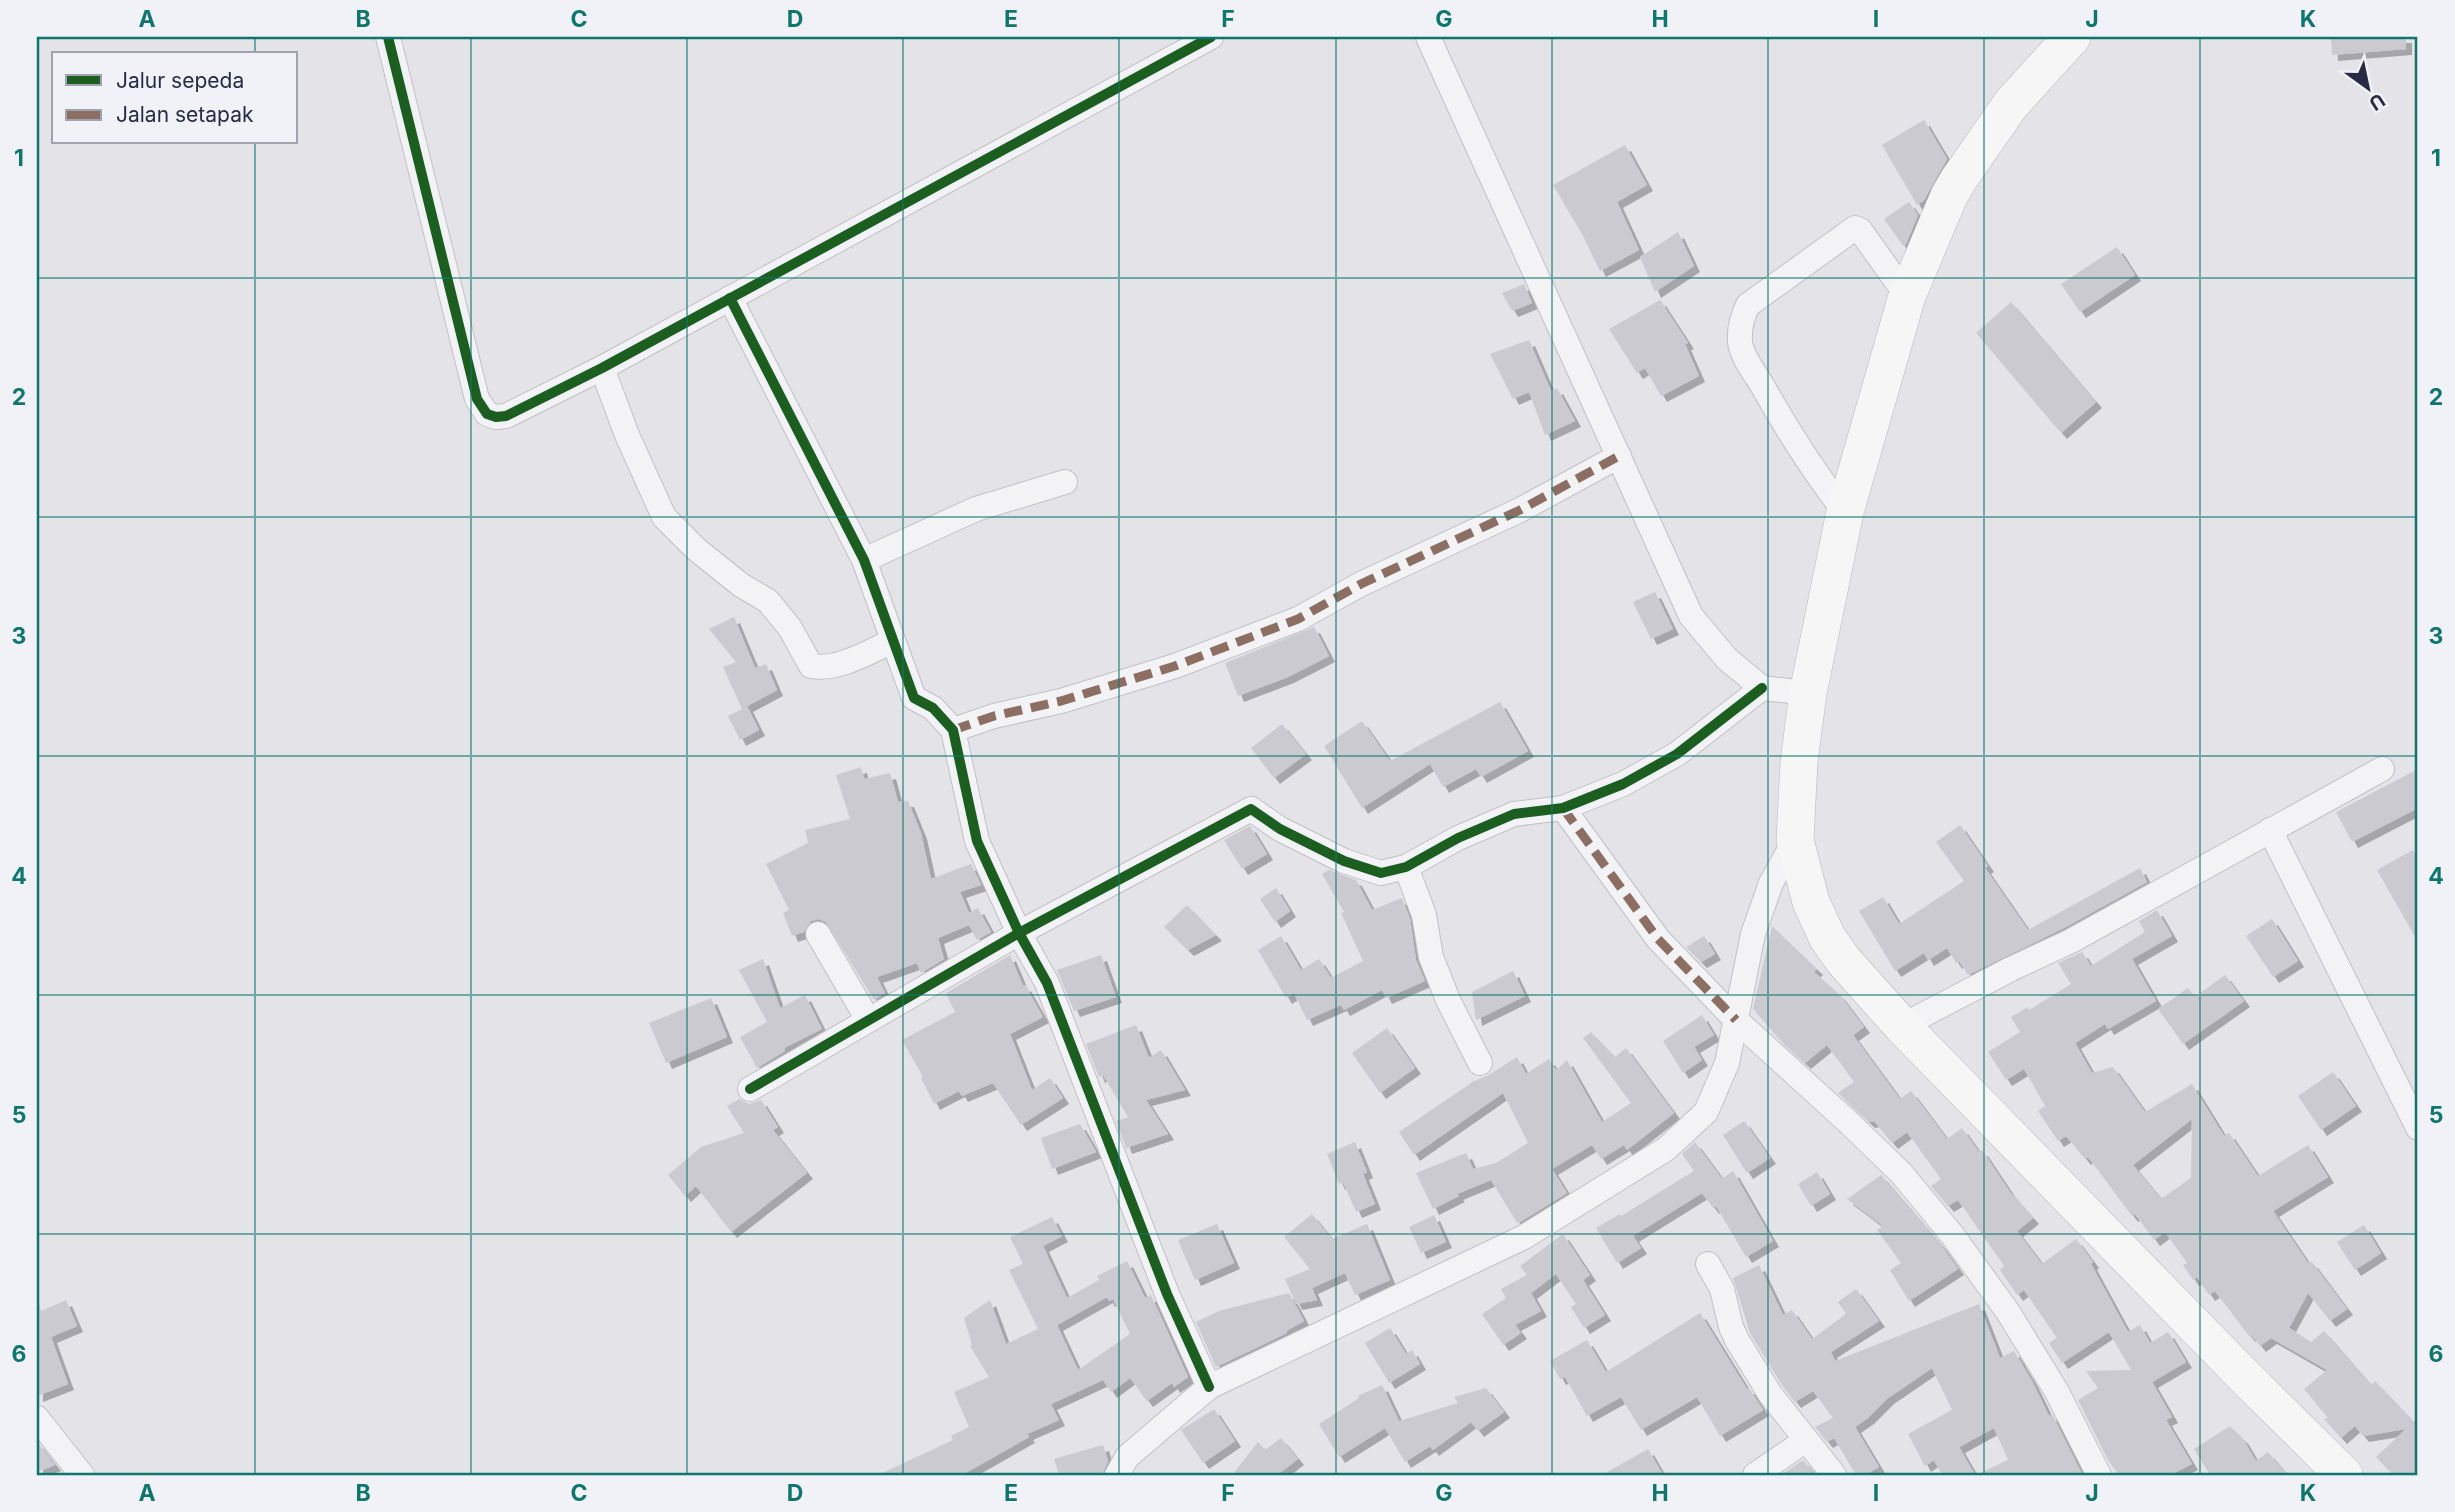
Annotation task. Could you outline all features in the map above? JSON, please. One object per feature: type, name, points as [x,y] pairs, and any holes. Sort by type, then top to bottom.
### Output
[{"type":"highway","points":[[2072,37],[2011,104],[1959,179],[1949,195],[1907,296],[1846,512],[1808,693],[1799,762],[1795,840],[1811,902],[1827,937],[1843,960],[1902,1026],[2344,1475]]},
{"type":"street","points":[[388,37],[481,407],[487,414],[496,417],[506,416],[602,368],[1211,37]]},
{"type":"street","points":[[1428,37],[1691,615],[1727,659],[1762,688],[1808,693]]},
{"type":"street","points":[[1846,512],[1813,469],[1744,354],[1740,341],[1743,315],[1748,305],[1854,228],[1860,230],[1907,296]]},
{"type":"street","points":[[730,298],[864,560],[914,698],[933,708],[953,730],[978,841],[1019,933],[1047,984],[1167,1294],[1209,1387]]},
{"type":"street","points":[[602,368],[627,435],[664,517],[696,549],[741,585],[768,601],[790,628],[811,666],[834,666],[893,642]]},
{"type":"street","points":[[953,730],[1175,666],[1298,619],[1361,584],[1520,510],[1619,456]]},
{"type":"street","points":[[864,560],[976,509],[1065,482]]},
{"type":"street","points":[[750,1089],[1019,933],[1251,809],[1280,829],[1345,860],[1381,873],[1406,867],[1458,838],[1514,814],[1563,807],[1623,784],[1677,754],[1762,688]]},
{"type":"street","points":[[1902,1026],[2071,941],[2382,768]]},
{"type":"street","points":[[1563,807],[1658,939],[1736,1020],[1892,1164],[1953,1236],[2008,1311],[2057,1392],[2099,1475]]},
{"type":"street","points":[[2270,830],[2418,1128]]},
{"type":"street","points":[[1117,1475],[1127,1457],[1209,1387],[1524,1237],[1666,1149],[1706,1112],[1727,1063],[1753,934],[1771,883],[1795,840]]},
{"type":"street","points":[[1406,867],[1424,915],[1431,957],[1448,1000],[1480,1063]]},
{"type":"street","points":[[818,934],[868,1020]]},
{"type":"street","points":[[1708,1264],[1723,1289],[1731,1327],[1737,1340],[1770,1394],[1834,1475]]},
{"type":"street","points":[[37,1418],[82,1475]]},
{"type":"street","points":[[1755,1475],[1805,1440]]},
{"type":"building","points":[[2331,37],[2406,37],[2406,49],[2332,55]]},
{"type":"building","points":[[1924,120],[1947,159],[1924,200],[1917,205],[1882,145]]},
{"type":"building","points":[[1625,145],[1647,185],[1617,202],[1639,250],[1600,271],[1553,185]]},
{"type":"building","points":[[1909,202],[1918,215],[1903,246],[1884,219]]},
{"type":"building","points":[[1678,232],[1694,266],[1655,292],[1640,257]]},
{"type":"building","points":[[2117,247],[2135,275],[2080,312],[2061,284]]},
{"type":"building","points":[[1524,284],[1532,303],[1512,311],[1502,293]]},
{"type":"building","points":[[1660,300],[1688,343],[1685,344],[1699,376],[1661,396],[1645,368],[1637,373],[1609,329]]},
{"type":"building","points":[[2011,302],[2096,402],[2061,433],[1976,333]]},
{"type":"building","points":[[1529,340],[1551,391],[1557,388],[1575,421],[1545,435],[1529,392],[1513,399],[1490,354]]},
{"type":"building","points":[[1655,592],[1673,629],[1651,639],[1633,602]]},
{"type":"building","points":[[734,617],[755,668],[766,664],[777,690],[747,706],[759,730],[740,740],[728,716],[742,709],[723,667],[736,662],[709,629]]},
{"type":"building","points":[[1314,627],[1329,656],[1288,677],[1238,696],[1225,663]]},
{"type":"building","points":[[1500,702],[1528,751],[1481,777],[1476,769],[1443,787],[1430,764],[1362,808],[1324,746],[1362,721],[1390,761]]},
{"type":"building","points":[[1282,724],[1306,754],[1274,778],[1251,748]]},
{"type":"building","points":[[861,767],[864,779],[890,773],[898,802],[908,801],[921,833],[931,879],[971,864],[981,885],[960,892],[969,913],[978,908],[991,932],[977,940],[969,925],[938,938],[944,959],[921,973],[917,963],[877,977],[885,993],[874,1000],[826,922],[819,919],[811,921],[804,932],[792,936],[783,913],[789,910],[766,864],[808,843],[805,830],[850,819],[836,775]]},
{"type":"building","points":[[2418,769],[2418,808],[2352,842],[2336,812]]},
{"type":"building","points":[[1960,825],[1988,866],[1985,868],[2028,930],[2140,868],[2147,882],[2064,928],[1968,975],[1959,961],[1956,963],[1947,948],[1928,960],[1924,953],[1895,971],[1859,911],[1883,897],[1899,924],[1964,881],[1936,842]]},
{"type":"building","points":[[1250,826],[1267,854],[1242,869],[1224,840]]},
{"type":"building","points":[[2413,850],[2418,859],[2418,942],[2377,870]]},
{"type":"building","points":[[1329,870],[1356,880],[1372,910],[1402,898],[1410,919],[1416,960],[1425,981],[1386,998],[1382,990],[1344,1010],[1341,1005],[1307,1020],[1294,993],[1286,998],[1258,950],[1281,936],[1301,970],[1319,959],[1331,978],[1363,961],[1341,913],[1344,912],[1322,874]]},
{"type":"building","points":[[1276,888],[1290,911],[1275,922],[1260,899]]},
{"type":"building","points":[[1187,905],[1216,935],[1188,950],[1164,927]]},
{"type":"building","points":[[2157,910],[2172,936],[2132,959],[2156,1001],[2108,1029],[2105,1024],[2075,1043],[2092,1073],[2113,1067],[2145,1112],[2192,1084],[2224,1136],[2229,1133],[2258,1176],[2308,1145],[2328,1177],[2273,1211],[2308,1263],[2312,1262],[2347,1309],[2330,1321],[2308,1293],[2289,1328],[2311,1342],[2324,1331],[2371,1385],[2375,1381],[2414,1422],[2418,1418],[2418,1475],[2393,1475],[2376,1457],[2406,1429],[2363,1436],[2355,1426],[2341,1438],[2324,1419],[2328,1418],[2304,1389],[2327,1370],[2271,1338],[2260,1346],[2249,1336],[2215,1291],[2209,1295],[2197,1277],[2193,1280],[2183,1265],[2187,1263],[2165,1232],[2154,1240],[2135,1214],[2132,1216],[2088,1157],[2085,1159],[2066,1136],[2058,1141],[2038,1111],[2045,1106],[2024,1069],[2006,1080],[1988,1052],[2020,1032],[2011,1017],[2028,1007],[2029,1010],[2071,984],[2058,963],[2082,952],[2091,966],[2145,932],[2139,921]],"holes":[[[2192,1119],[2191,1178],[2161,1199],[2133,1165]]]},
{"type":"building","points":[[2272,919],[2298,961],[2273,977],[2246,936]]},
{"type":"building","points":[[1772,926],[1817,969],[1814,972],[1840,995],[1864,1027],[1853,1035],[1900,1099],[1911,1091],[1947,1139],[1962,1128],[1979,1152],[1982,1150],[2010,1192],[2033,1218],[2017,1231],[2042,1264],[2076,1239],[2093,1262],[2091,1264],[2128,1332],[2140,1325],[2150,1343],[2168,1332],[2186,1362],[2152,1382],[2172,1417],[2166,1420],[2192,1464],[2170,1475],[2119,1475],[2108,1460],[2078,1400],[2098,1388],[2086,1371],[2131,1370],[2109,1332],[2062,1363],[2049,1343],[2057,1338],[2024,1290],[2017,1295],[2000,1270],[2004,1266],[1958,1200],[1948,1206],[1931,1186],[1941,1179],[1907,1132],[1892,1143],[1874,1121],[1869,1122],[1838,1093],[1854,1082],[1827,1045],[1805,1063],[1753,1009]]},
{"type":"building","points":[[1704,936],[1715,954],[1701,962],[1686,947]]},
{"type":"building","points":[[1010,955],[1023,986],[1025,985],[1043,1017],[1010,1034],[1032,1090],[1050,1078],[1063,1098],[1021,1125],[993,1083],[962,1096],[959,1091],[934,1104],[921,1078],[923,1077],[902,1040],[955,1012],[946,993]]},
{"type":"building","points":[[1101,955],[1116,997],[1074,1011],[1057,970]]},
{"type":"building","points":[[763,959],[780,1008],[805,995],[822,1029],[784,1048],[785,1051],[757,1068],[740,1037],[767,1022],[739,970]]},
{"type":"building","points":[[1513,971],[1525,996],[1476,1020],[1472,992]]},
{"type":"building","points":[[2225,975],[2244,1001],[2183,1044],[2158,1009],[2188,988],[2195,997]]},
{"type":"building","points":[[711,998],[727,1037],[666,1063],[649,1023]]},
{"type":"building","points":[[1702,1015],[1714,1035],[1694,1047],[1702,1060],[1683,1073],[1663,1041]]},
{"type":"building","points":[[1136,1025],[1149,1058],[1161,1050],[1185,1090],[1146,1100],[1168,1134],[1126,1148],[1116,1121],[1128,1117],[1103,1075],[1099,1077],[1086,1044]]},
{"type":"building","points":[[1387,1028],[1415,1068],[1380,1093],[1352,1053]]},
{"type":"building","points":[[1591,1032],[1615,1057],[1626,1048],[1674,1113],[1627,1150],[1624,1145],[1601,1159],[1592,1145],[1552,1169],[1567,1193],[1520,1222],[1517,1223],[1491,1180],[1457,1194],[1459,1196],[1433,1209],[1416,1173],[1466,1153],[1473,1169],[1496,1163],[1528,1143],[1503,1093],[1414,1155],[1399,1132],[1474,1081],[1517,1057],[1526,1074],[1549,1059],[1556,1070],[1567,1060],[1602,1122],[1631,1103],[1583,1038]]},
{"type":"building","points":[[2333,1072],[2356,1106],[2321,1130],[2298,1096]]},
{"type":"building","points":[[739,1099],[749,1104],[761,1100],[778,1127],[773,1130],[807,1173],[731,1232],[696,1186],[685,1196],[668,1175],[701,1147],[744,1133],[727,1106]]},
{"type":"building","points":[[1744,1121],[1770,1158],[1747,1173],[1723,1135]]},
{"type":"building","points":[[1080,1124],[1096,1152],[1052,1169],[1041,1138]]},
{"type":"building","points":[[1355,1142],[1367,1172],[1363,1174],[1375,1204],[1356,1212],[1343,1182],[1339,1184],[1327,1154]]},
{"type":"building","points":[[1695,1142],[1722,1179],[1733,1171],[1773,1241],[1746,1257],[1716,1206],[1713,1208],[1702,1193],[1633,1236],[1641,1248],[1617,1263],[1596,1228],[1620,1214],[1621,1216],[1694,1171],[1682,1154]]},
{"type":"building","points":[[1817,1172],[1830,1194],[1811,1206],[1798,1184]]},
{"type":"building","points":[[1881,1175],[1958,1269],[1909,1301],[1890,1270],[1901,1263],[1877,1230],[1883,1226],[1847,1199]]},
{"type":"building","points":[[1312,1214],[1332,1239],[1367,1224],[1390,1280],[1355,1295],[1345,1273],[1312,1288],[1317,1300],[1296,1304],[1285,1279],[1310,1269],[1284,1237]]},
{"type":"building","points":[[1434,1215],[1446,1242],[1421,1253],[1409,1227]]},
{"type":"building","points":[[1052,1217],[1062,1236],[1043,1246],[1067,1298],[1099,1280],[1097,1276],[1127,1261],[1145,1298],[1151,1295],[1188,1377],[1174,1387],[1172,1383],[1147,1401],[1130,1378],[1111,1392],[1103,1380],[1051,1404],[1059,1420],[1027,1434],[1029,1437],[962,1475],[878,1475],[953,1440],[951,1436],[969,1427],[954,1392],[989,1377],[970,1346],[972,1345],[964,1318],[990,1300],[1006,1344],[1038,1329],[1009,1270],[1023,1264],[1010,1237]],"holes":[[[1107,1297],[1109,1301],[1113,1299],[1130,1334],[1078,1370],[1057,1325]]]},
{"type":"building","points":[[1217,1224],[1234,1263],[1195,1280],[1178,1240]]},
{"type":"building","points":[[2364,1225],[2381,1253],[2355,1270],[2337,1242]]},
{"type":"building","points":[[1563,1234],[1590,1275],[1583,1280],[1605,1315],[1584,1328],[1571,1307],[1576,1304],[1556,1274],[1531,1293],[1541,1311],[1515,1325],[1521,1333],[1503,1345],[1482,1314],[1506,1298],[1501,1289],[1527,1275],[1520,1266]]},
{"type":"building","points":[[1759,1265],[1783,1315],[1792,1310],[1812,1339],[1846,1314],[1838,1302],[1856,1289],[1879,1321],[1831,1352],[1835,1361],[1979,1304],[2000,1358],[2014,1351],[2049,1416],[2052,1414],[2082,1474],[1976,1475],[2008,1460],[1994,1428],[1959,1447],[1975,1475],[1942,1475],[1934,1460],[1925,1466],[1908,1434],[1952,1410],[1932,1368],[1888,1398],[1855,1427],[1879,1467],[1865,1475],[1856,1475],[1834,1438],[1827,1442],[1815,1427],[1833,1418],[1813,1391],[1795,1402],[1750,1333],[1733,1278]]},
{"type":"building","points":[[1289,1293],[1304,1321],[1286,1331],[1287,1333],[1216,1367],[1196,1322],[1219,1311]]},
{"type":"building","points":[[66,1300],[77,1326],[51,1337],[68,1384],[37,1396],[37,1305],[39,1304],[41,1311]]},
{"type":"building","points":[[1700,1313],[1763,1410],[1720,1436],[1697,1397],[1641,1430],[1621,1397],[1587,1416],[1565,1377],[1560,1379],[1550,1361],[1587,1340],[1606,1372]]},
{"type":"building","points":[[1390,1328],[1406,1354],[1412,1350],[1420,1364],[1389,1383],[1365,1343]]},
{"type":"building","points":[[1382,1385],[1399,1421],[1458,1403],[1454,1397],[1486,1388],[1504,1412],[1478,1431],[1471,1422],[1433,1450],[1430,1446],[1405,1462],[1385,1428],[1339,1457],[1319,1424],[1359,1398],[1358,1396]]},
{"type":"building","points":[[1214,1409],[1235,1441],[1203,1463],[1181,1430]]},
{"type":"building","points":[[2230,1426],[2243,1439],[2256,1461],[2268,1452],[2287,1475],[2210,1475],[2194,1449]]},
{"type":"building","points":[[1281,1438],[1298,1459],[1277,1475],[1232,1475],[1258,1442],[1265,1450]]},
{"type":"building","points":[[37,1442],[55,1465],[37,1472]]},
{"type":"building","points":[[1103,1445],[1108,1461],[1102,1475],[1059,1475],[1054,1459]]},
{"type":"building","points":[[1648,1449],[1663,1475],[1602,1475]]},
{"type":"building","points":[[1803,1460],[1815,1475],[1781,1475]]},
{"type":"marked path","points":[[953,730],[1175,666],[1298,619],[1361,584],[1520,510],[1619,456]]},
{"type":"marked path","points":[[1563,808],[1658,939],[1736,1020]]},
{"type":"cycle path","points":[[388,37],[477,399],[487,414],[496,417],[506,416],[602,368],[1211,37]]},
{"type":"cycle path","points":[[730,298],[864,560],[914,698],[933,708],[953,730],[977,841],[1019,933],[1047,983],[1167,1294],[1209,1387]]},
{"type":"cycle path","points":[[750,1089],[1019,933],[1251,809],[1280,829],[1344,861],[1381,873],[1406,867],[1458,838],[1514,814],[1563,808],[1623,784],[1677,754],[1762,688]]}]
